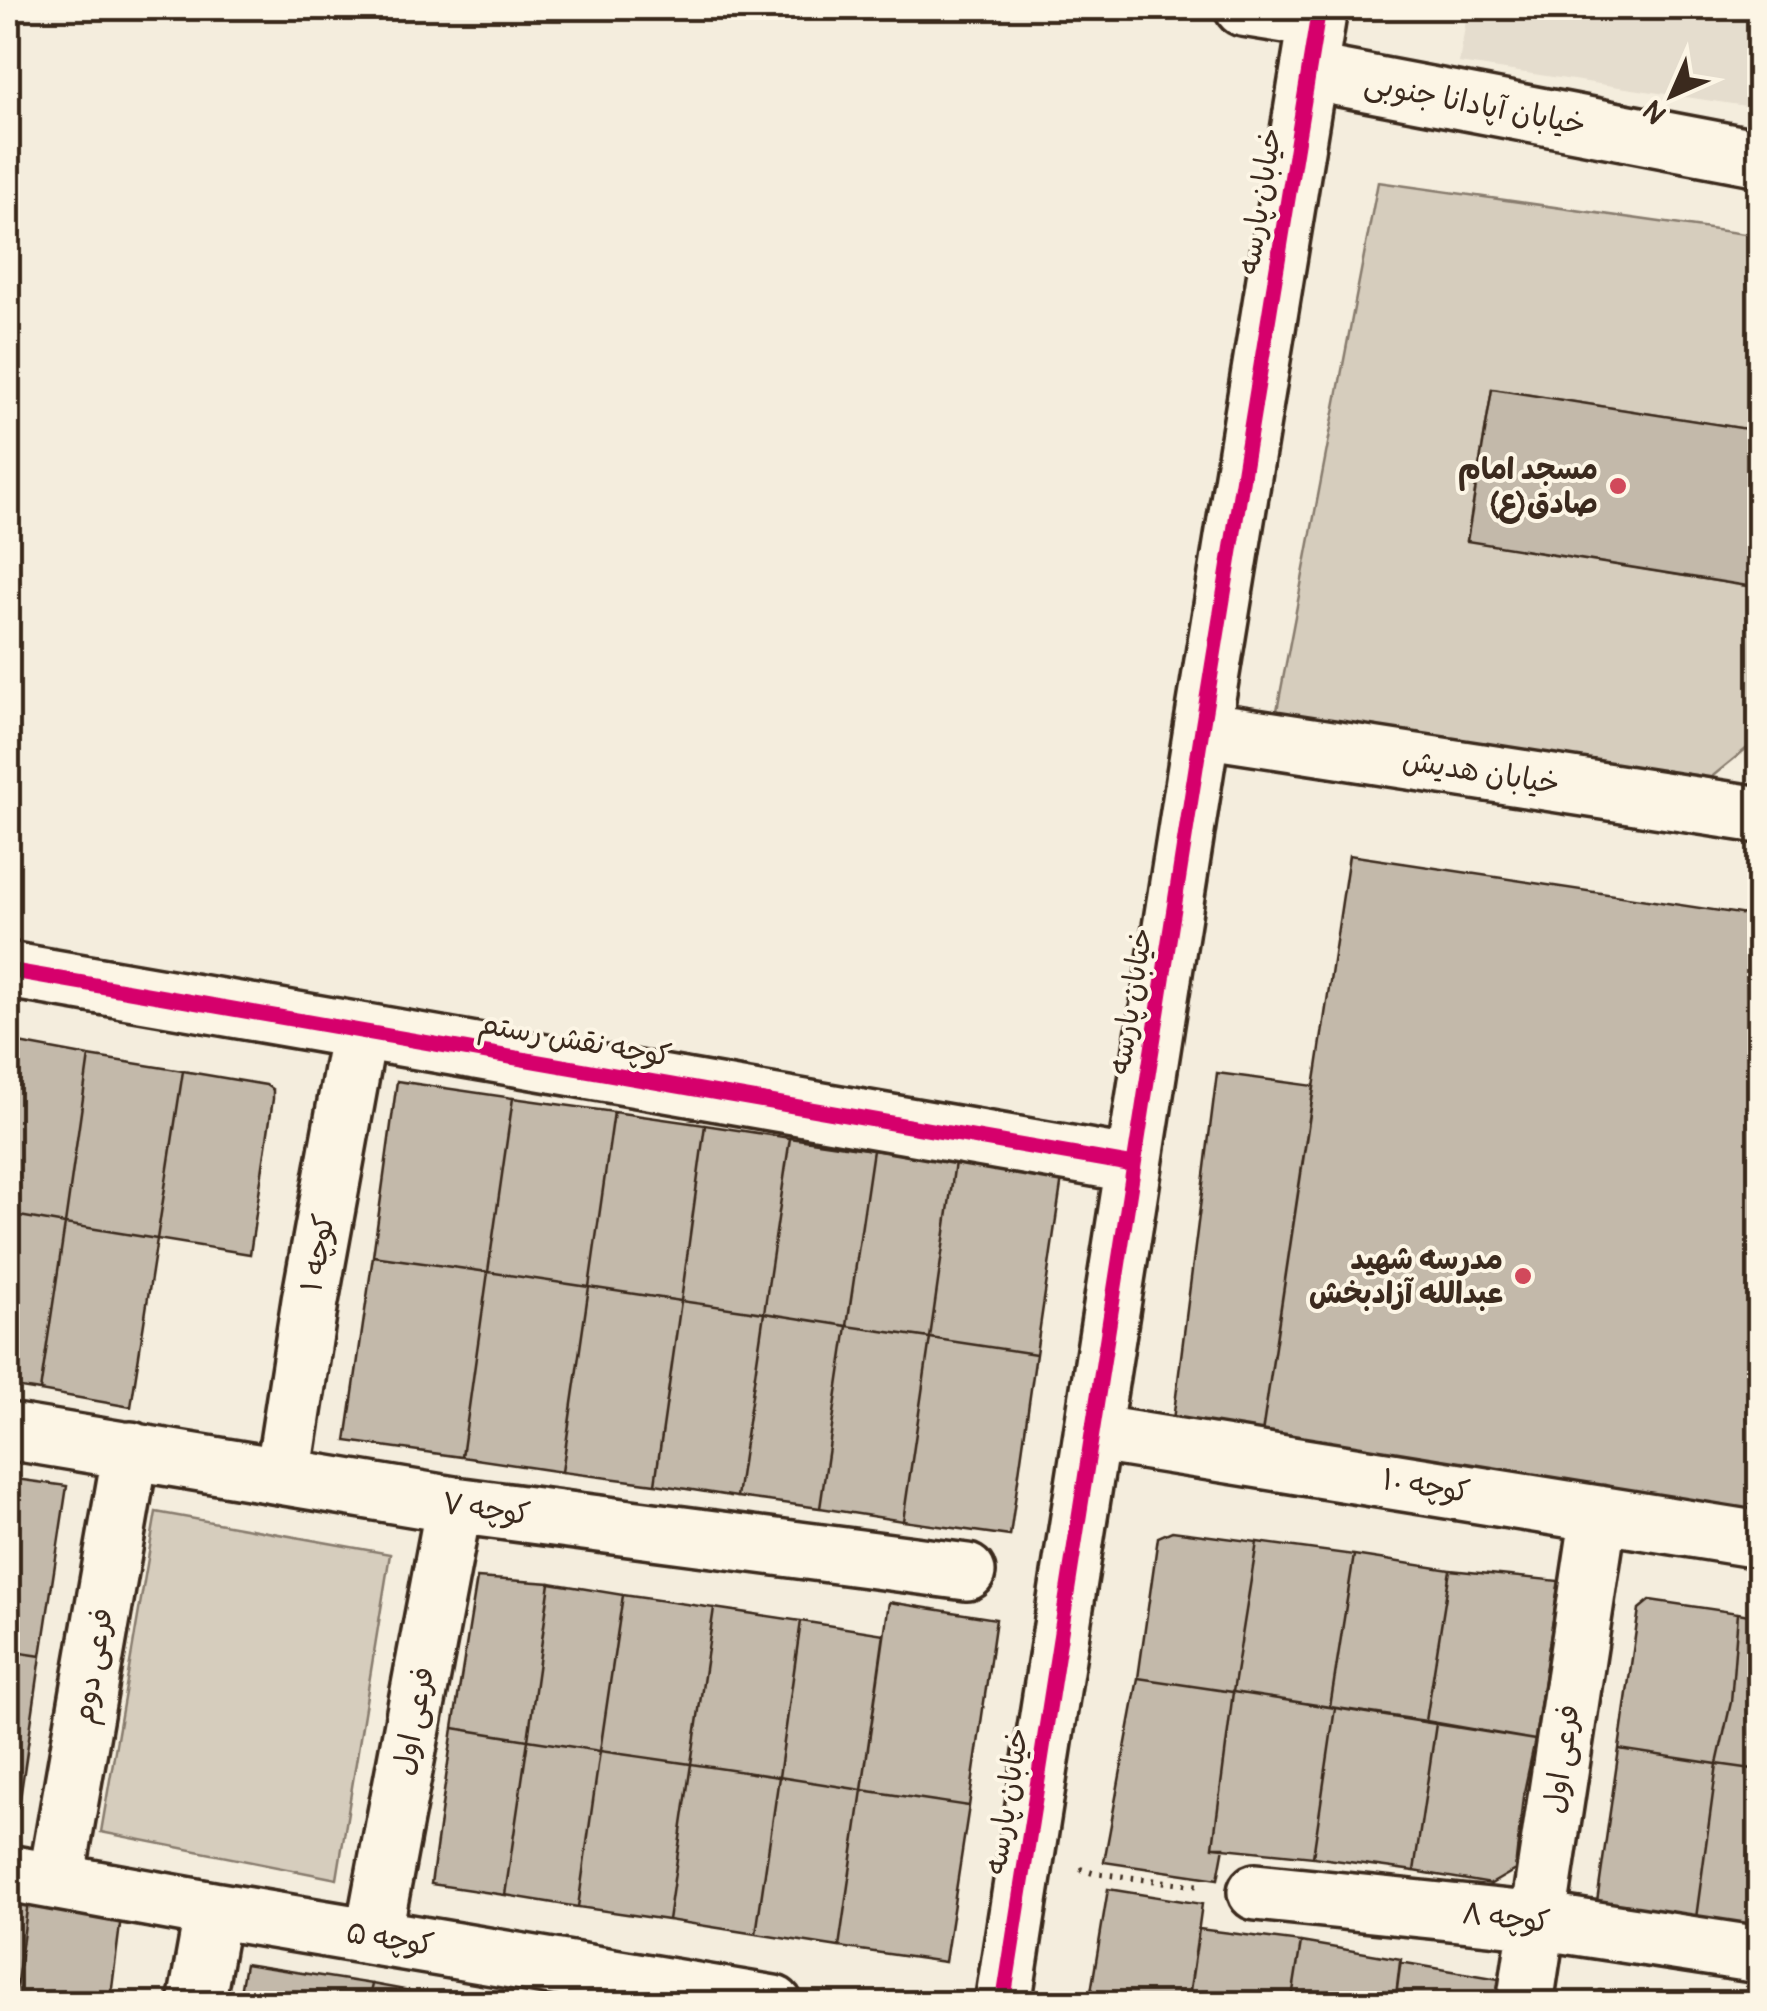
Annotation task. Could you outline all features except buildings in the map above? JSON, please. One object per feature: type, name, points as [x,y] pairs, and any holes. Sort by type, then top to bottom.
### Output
[{"type":"street","points":[[1243,8],[1318,14]]},
{"type":"street","name":"خیابان پارسه","points":[[1004,2004],[1202,729],[1318,14]]},
{"type":"street","name":"خیابان آپادانا جنوبی","points":[[1309,72],[1760,158]]},
{"type":"street","name":"خیابان هدیش","points":[[1202,729],[1760,816]]},
{"type":"street","name":"کوچه نقش رستم","points":[[8,970],[1134,1165]]},
{"type":"street","name":"کوچه ۱","points":[[283,1476],[358,1031]]},
{"type":"street","name":"کوچه ۷","points":[[8,1431],[454,1505],[967,1572]]},
{"type":"street","name":"کوچه ۱۰","points":[[1092,1433],[1760,1540]]},
{"type":"street","name":"فرعی دوم","points":[[32,1877],[130,1450]]},
{"type":"street","name":"فرعی اول","points":[[373,1936],[454,1505]]},
{"type":"street","name":"فرعی اول","points":[[1526,2004],[1599,1514]]},
{"type":"street","name":"کوچه ۵","points":[[32,1877],[774,2004]]},
{"type":"street","name":"کوچه ۸","points":[[1256,1892],[1538,1921],[1757,1955]]},
{"type":"street","points":[[196,2004],[213,1910]]},
{"type":"path","points":[[1027,1851],[1093,1873],[1256,1892]]},
{"type":"shaded area","points":[[1468,8],[1759,8],[1759,108],[1459,63]]},
{"type":"shaded area","points":[[1378,182],[1759,236],[1759,431],[1492,389],[1467,540],[1759,588],[1759,745],[1752,744],[1703,784],[1275,721]]},
{"type":"shaded area","points":[[156,1512],[390,1554],[337,1879],[101,1832]]},
{"type":"cycle path","points":[[1003,2004],[1319,8]]},
{"type":"cycle path","points":[[8,970],[1134,1165]]},
{"type":"place","name":"مسجد امام صادق(ع)","points":[[1618,486]]},
{"type":"place","name":"مدرسه شهید عبدالله آزادبخش","points":[[1523,1276]]}]
